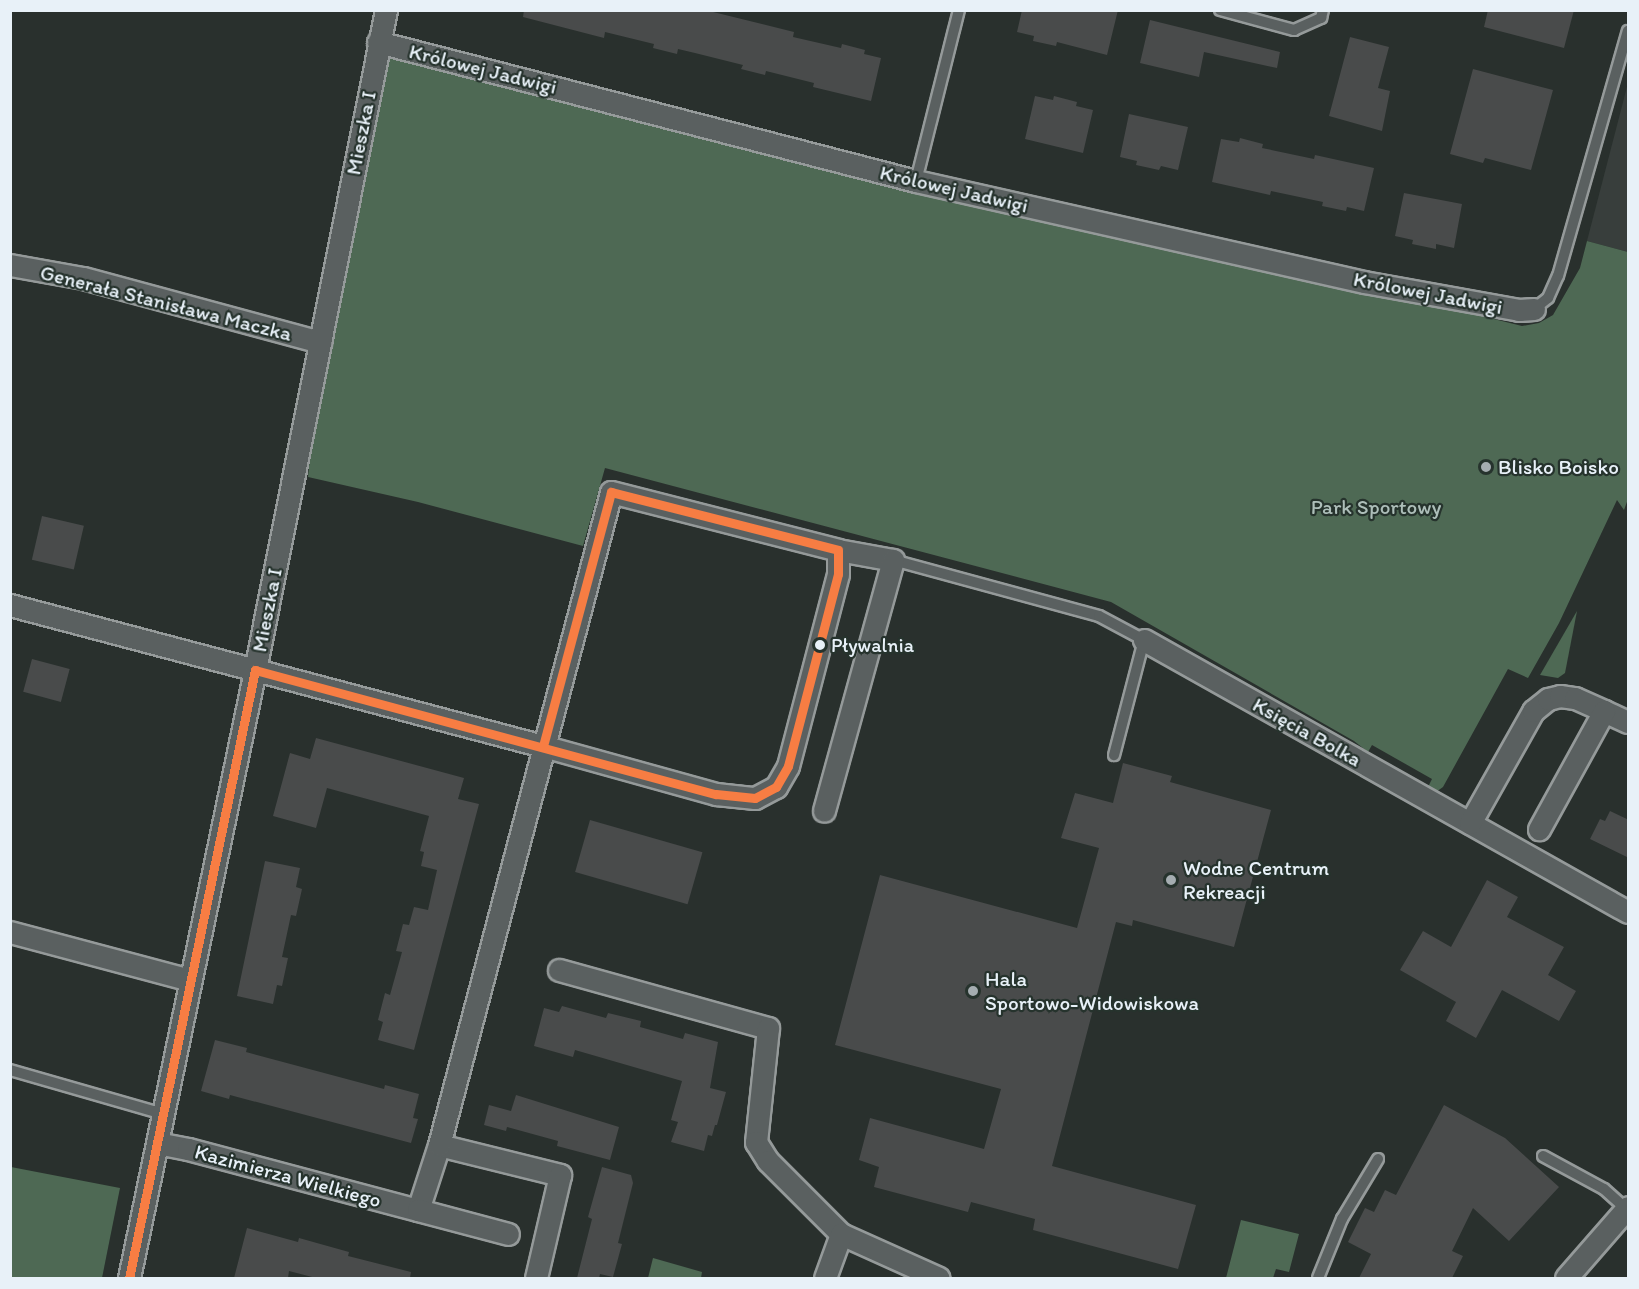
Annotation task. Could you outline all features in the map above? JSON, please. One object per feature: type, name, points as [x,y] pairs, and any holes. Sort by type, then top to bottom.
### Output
[{"type":"street","name":"Mieszka I","points":[[129,1278],[255,670],[386,10]]},
{"type":"street","name":"Królowej Jadwigi","points":[[378,42],[916,181],[1364,282],[1519,310],[1534,309]]},
{"type":"street","name":"Generała Stanisława Maczka","points":[[10,265],[83,278],[321,342]]},
{"type":"street","points":[[418,1210],[439,1145],[611,492],[838,550],[893,560],[824,811]]},
{"type":"street","points":[[10,605],[737,798],[755,798],[776,787],[788,766],[838,574],[838,550]]},
{"type":"street","name":"Księcia Bolka","points":[[1144,640],[1629,912]]},
{"type":"street","points":[[1470,823],[1533,711],[1548,699],[1560,696],[1575,698],[1629,722]]},
{"type":"street","points":[[1539,829],[1604,711]]},
{"type":"street","points":[[10,932],[190,980]]},
{"type":"street","points":[[559,970],[768,1028],[756,1142],[768,1161],[841,1234],[927,1276]]},
{"type":"street","name":"Kazimierza Wielkiego","points":[[157,1143],[508,1234]]},
{"type":"street","points":[[439,1145],[560,1175],[536,1278]]},
{"type":"street","points":[[1566,1278],[1628,1208]]},
{"type":"street","points":[[825,1278],[841,1234]]},
{"type":"lane","points":[[916,181],[959,10]]},
{"type":"lane","points":[[1220,10],[1294,30],[1321,18],[1323,10]]},
{"type":"lane","points":[[1534,309],[1548,298],[1558,276],[1629,31]]},
{"type":"lane","points":[[893,560],[1099,616],[1144,640],[1114,755]]},
{"type":"lane","points":[[10,1070],[163,1114]]},
{"type":"lane","points":[[1543,1156],[1604,1189],[1628,1208]]},
{"type":"lane","points":[[1318,1278],[1342,1219],[1378,1159]]},
{"type":"shaded area","points":[[1628,83],[1628,252],[1587,241]]},
{"type":"green space","name":"Park Sportowy","points":[[378,42],[1522,326],[1539,323],[1553,315],[1580,268],[1587,241],[1628,252],[1628,499],[1624,510],[1617,500],[1559,623],[1528,678],[1508,669],[1443,787],[1436,792],[1428,787],[1432,779],[1372,745],[1368,752],[1354,741],[1111,602],[605,468],[583,546],[418,502],[308,477],[321,342]]},
{"type":"green space","points":[[1577,611],[1565,673],[1558,678],[1540,675]]},
{"type":"green space","points":[[11,1167],[120,1188],[102,1278],[11,1278]]},
{"type":"green space","points":[[1241,1220],[1299,1234],[1289,1272],[1276,1269],[1273,1278],[1226,1278]]},
{"type":"green space","points":[[653,1258],[702,1272],[701,1278],[648,1278]]},
{"type":"building","points":[[524,10],[705,10],[794,32],[793,37],[841,48],[842,44],[865,50],[864,54],[881,58],[871,101],[813,87],[814,83],[766,71],[765,75],[741,69],[743,65],[695,53],[678,49],[677,54],[653,48],[654,44],[605,32],[604,38],[523,17]]},
{"type":"building","points":[[1022,10],[1118,10],[1107,55],[1057,42],[1056,46],[1033,41],[1034,36],[1017,32]]},
{"type":"building","points":[[1488,10],[1574,10],[1564,48],[1484,27]]},
{"type":"building","points":[[1150,20],[1280,52],[1277,68],[1204,52],[1199,77],[1140,63]]},
{"type":"building","points":[[1350,37],[1389,47],[1378,88],[1390,91],[1382,131],[1329,116]]},
{"type":"building","points":[[1473,69],[1553,90],[1531,170],[1485,158],[1483,163],[1450,154]]},
{"type":"building","points":[[1035,96],[1053,100],[1054,96],[1077,102],[1076,106],[1093,110],[1083,153],[1025,139]]},
{"type":"building","points":[[1129,114],[1188,127],[1178,170],[1161,166],[1159,170],[1136,165],[1137,161],[1120,157]]},
{"type":"building","points":[[1240,138],[1263,144],[1262,148],[1314,159],[1315,155],[1374,168],[1364,211],[1347,207],[1346,211],[1322,206],[1323,202],[1271,191],[1270,195],[1212,182],[1221,139],[1239,142]]},
{"type":"building","points":[[1404,193],[1462,204],[1454,248],[1436,244],[1436,249],[1412,244],[1413,240],[1395,236]]},
{"type":"building","points":[[42,516],[84,526],[74,570],[32,560]]},
{"type":"building","points":[[32,659],[70,669],[61,702],[23,692]]},
{"type":"building","points":[[316,738],[464,778],[458,799],[479,804],[414,1050],[378,1040],[383,1022],[378,1020],[385,993],[390,995],[402,952],[396,951],[403,924],[409,925],[414,907],[428,910],[437,870],[421,866],[424,852],[420,851],[429,816],[327,788],[316,828],[273,816],[290,753],[310,759]]},
{"type":"building","points":[[1123,763],[1172,776],[1170,782],[1271,810],[1234,947],[1133,920],[1132,926],[1116,922],[1052,1166],[1196,1205],[1178,1269],[1033,1230],[1035,1219],[971,1202],[968,1212],[874,1187],[879,1167],[859,1160],[870,1118],[984,1149],[1001,1089],[835,1045],[880,875],[1077,928],[1099,848],[1061,838],[1075,793],[1113,803]]},
{"type":"building","points":[[1610,811],[1629,820],[1629,858],[1590,839],[1600,819],[1605,821]]},
{"type":"building","points":[[590,820],[702,852],[688,904],[575,872]]},
{"type":"building","points":[[265,861],[300,868],[296,887],[302,889],[296,916],[291,915],[282,957],[288,958],[282,986],[277,985],[273,1004],[237,996]]},
{"type":"building","points":[[1487,880],[1518,897],[1507,917],[1564,947],[1548,975],[1576,991],[1559,1021],[1502,990],[1476,1038],[1446,1021],[1456,1002],[1400,970],[1423,931],[1451,947]]},
{"type":"building","points":[[562,1006],[606,1018],[608,1013],[641,1021],[640,1027],[683,1039],[685,1033],[718,1042],[710,1088],[726,1092],[717,1125],[715,1125],[712,1136],[708,1135],[704,1151],[671,1142],[678,1122],[671,1120],[682,1081],[575,1050],[573,1057],[534,1046],[544,1008],[559,1012]]},
{"type":"building","points":[[215,1040],[247,1048],[246,1052],[384,1089],[385,1085],[419,1094],[413,1118],[418,1119],[411,1143],[230,1095],[229,1099],[201,1091]]},
{"type":"building","points":[[516,1095],[619,1127],[610,1160],[557,1146],[558,1141],[507,1127],[506,1131],[484,1125],[489,1105],[511,1111]]},
{"type":"building","points":[[1444,1105],[1505,1138],[1559,1187],[1509,1241],[1473,1208],[1452,1251],[1463,1256],[1452,1278],[1359,1278],[1371,1254],[1348,1242],[1365,1208],[1374,1212],[1385,1190],[1396,1195]]},
{"type":"building","points":[[602,1167],[631,1175],[633,1183],[618,1243],[622,1244],[613,1277],[600,1274],[599,1278],[577,1278],[592,1219],[588,1217]]},
{"type":"building","points":[[247,1228],[298,1242],[299,1238],[349,1252],[348,1256],[411,1272],[410,1278],[316,1278],[289,1271],[288,1278],[234,1278]]},
{"type":"transit line","points":[[543,746],[611,492],[838,550]]},
{"type":"transit line","points":[[255,670],[716,794],[755,798],[776,787],[788,766],[838,574],[838,550]]},
{"type":"transit line","points":[[129,1278],[255,670]]},
{"type":"place","name":"Blisko Boisko","points":[[1486,467]]},
{"type":"place","name":"Pływalnia","points":[[820,645]]},
{"type":"place","name":"Wodne Centrum Rekreacji","points":[[1171,880]]},
{"type":"place","name":"Hala Sportowo-Widowiskowa","points":[[973,991]]}]
